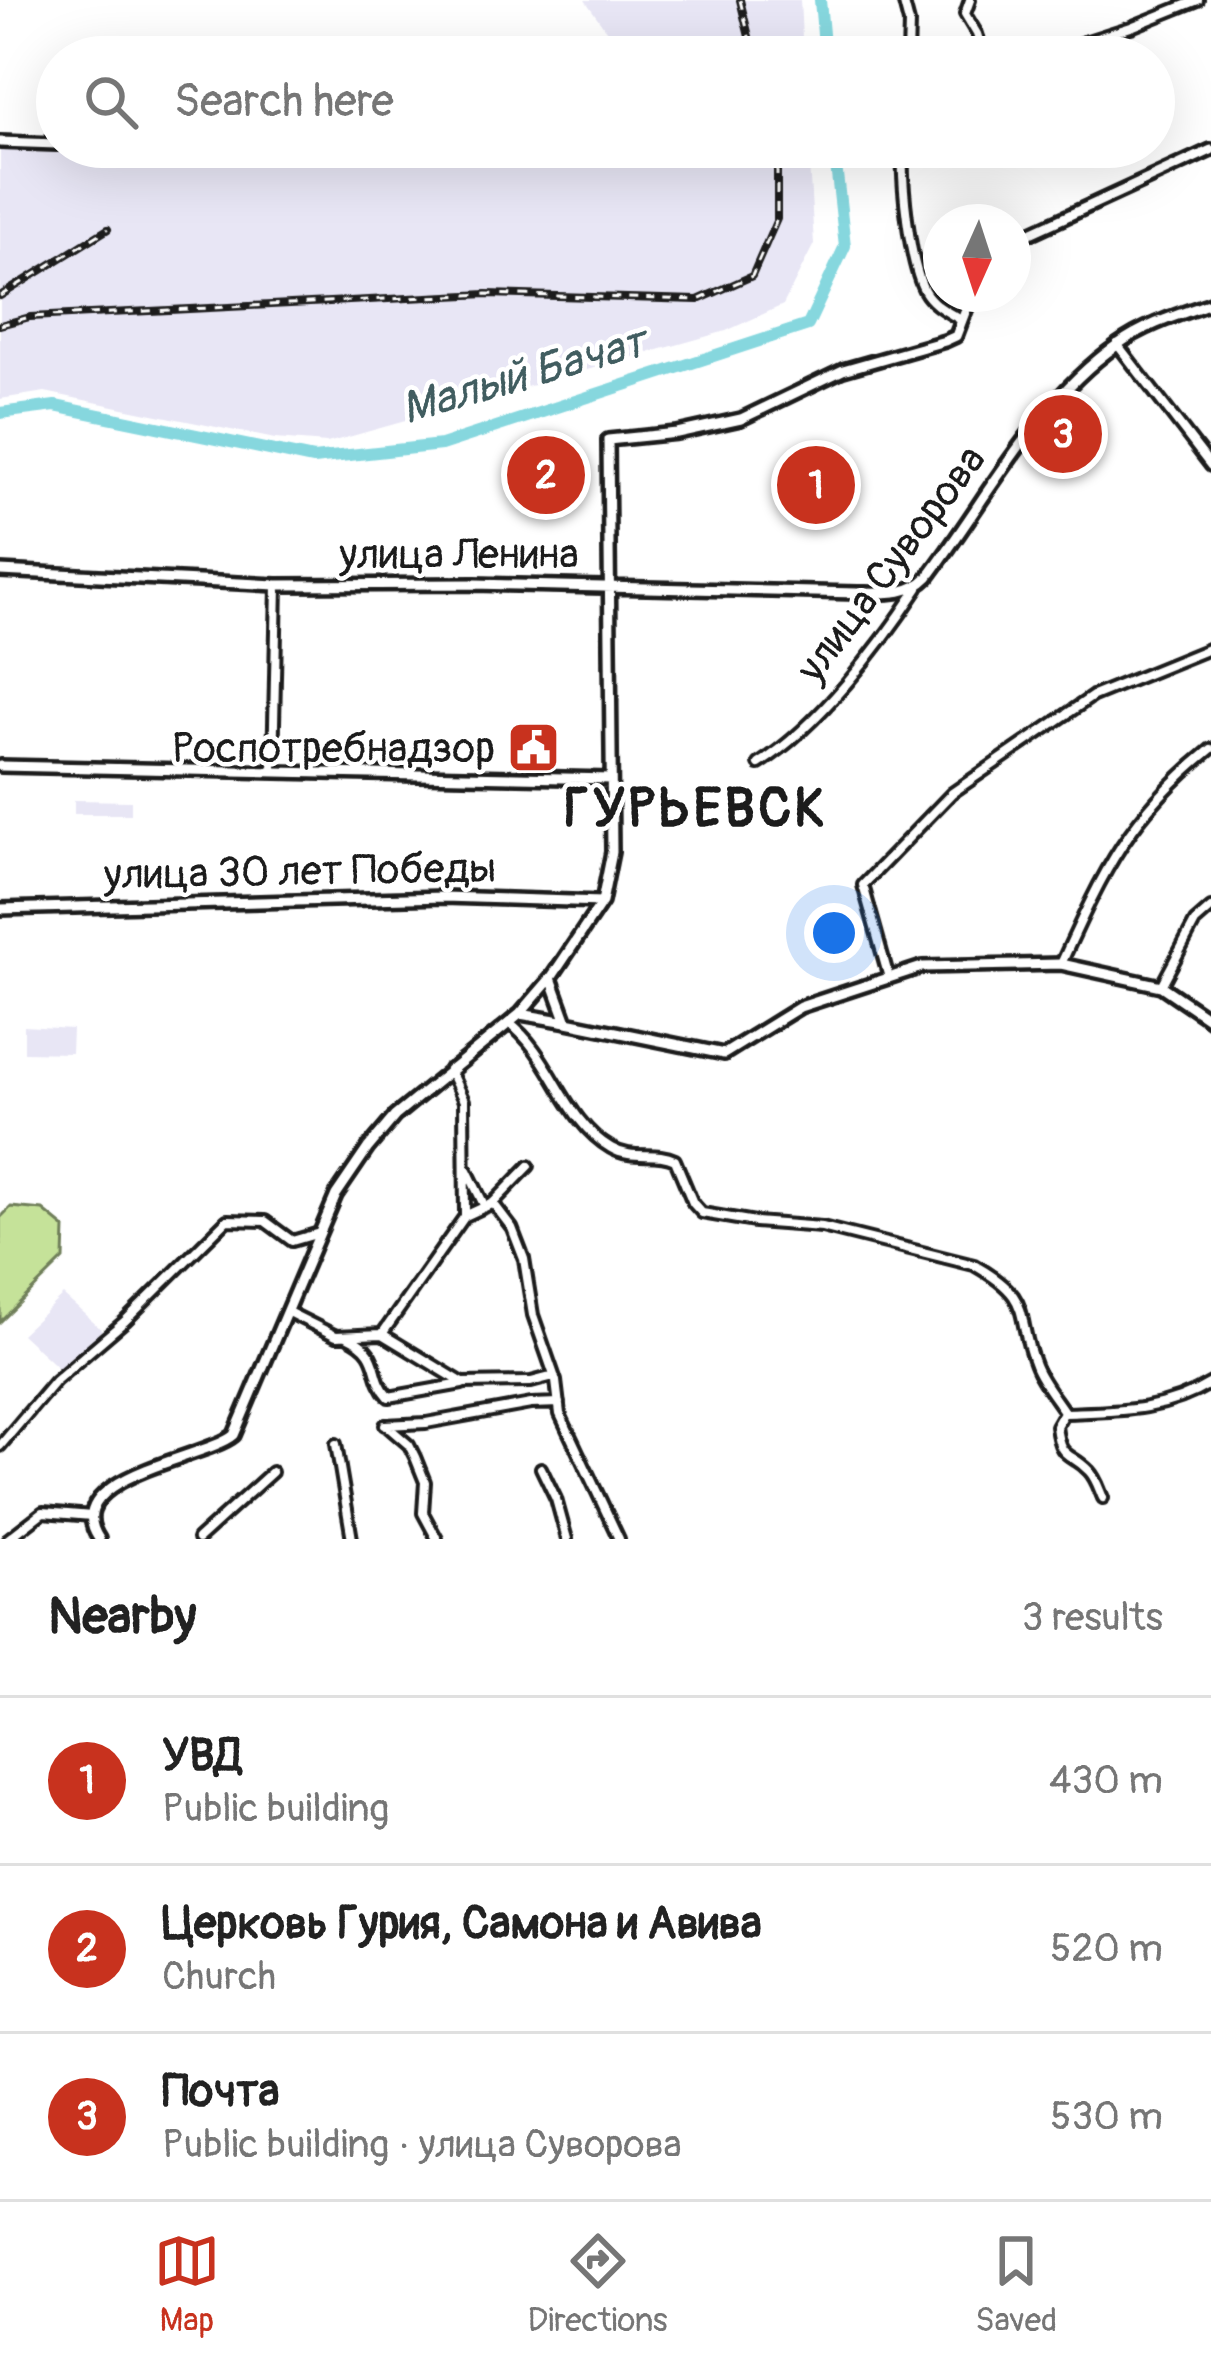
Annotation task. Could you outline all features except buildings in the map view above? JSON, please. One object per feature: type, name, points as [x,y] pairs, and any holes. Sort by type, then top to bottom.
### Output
[{"type":"street","points":[[903,0],[909,36]]},
{"type":"street","points":[[970,0],[965,14],[978,36]]},
{"type":"street","points":[[1104,36],[1198,0]]},
{"type":"street","points":[[0,142],[36,143]]},
{"type":"street","points":[[1175,167],[1211,151]]},
{"type":"street","points":[[902,168],[922,284],[935,304],[961,320]]},
{"type":"street","points":[[1031,233],[1174,168]]},
{"type":"street","points":[[1211,303],[1117,344],[1211,466]]},
{"type":"street","points":[[94,1536],[92,1516],[97,1501],[133,1476],[181,1455],[218,1446],[234,1435],[316,1234],[368,1148],[395,1116],[520,1014],[551,978],[602,902],[612,852],[608,440],[677,433],[741,419],[843,370],[956,336],[964,312]]},
{"type":"street","name":"улица Суворова","points":[[759,764],[823,707],[1046,414],[1117,344]]},
{"type":"street","name":"улица Ленина","points":[[0,572],[277,586],[858,593],[918,588]]},
{"type":"street","points":[[273,770],[277,586]]},
{"type":"street","points":[[889,978],[862,885],[907,838],[952,793],[1093,696],[1211,648]]},
{"type":"street","points":[[1061,964],[1109,860],[1129,830],[1170,782],[1211,748]]},
{"type":"street","points":[[0,766],[611,779]]},
{"type":"street","name":"улица 30 лет Победы","points":[[0,909],[444,898],[602,902]]},
{"type":"street","points":[[1161,986],[1211,898]]},
{"type":"street","points":[[520,1014],[724,1054],[800,1007],[922,967],[1061,964],[1161,986],[1211,1020]]},
{"type":"street","points":[[551,978],[567,1022]]},
{"type":"street","points":[[509,1023],[598,1140],[632,1157],[675,1160],[692,1203],[702,1213],[822,1227],[974,1264],[987,1272],[1018,1299],[1035,1365],[1064,1412]]},
{"type":"street","points":[[449,1069],[464,1096],[465,1216]]},
{"type":"street","points":[[465,1166],[518,1241],[530,1279],[533,1315],[559,1403],[620,1539]]},
{"type":"street","points":[[382,1334],[465,1216],[489,1205],[529,1166]]},
{"type":"street","points":[[0,1446],[55,1381],[125,1321],[226,1220],[265,1221],[292,1241],[316,1234]]},
{"type":"street","points":[[288,1312],[331,1334],[382,1334],[464,1383]]},
{"type":"street","points":[[346,1336],[369,1351],[382,1390],[389,1397],[464,1383],[531,1382],[554,1376]]},
{"type":"street","points":[[1064,1412],[1144,1410],[1176,1402],[1211,1383]]},
{"type":"street","points":[[437,1539],[423,1513],[425,1482],[416,1457],[385,1425],[426,1424],[559,1403]]},
{"type":"street","points":[[1064,1412],[1056,1426],[1059,1447],[1090,1472],[1103,1498]]},
{"type":"street","points":[[336,1444],[352,1539]]},
{"type":"street","points":[[541,1468],[567,1539]]},
{"type":"street","points":[[197,1539],[272,1472]]},
{"type":"street","points":[[8,1539],[43,1511],[92,1516]]},
{"type":"shaded area","points":[[585,0],[800,0],[802,36],[610,36]]},
{"type":"shaded area","points":[[0,150],[36,151],[36,168],[809,168],[814,244],[783,305],[726,331],[327,443],[275,439],[45,392],[0,399]]},
{"type":"shaded area","points":[[74,800],[131,801],[131,814],[74,814]]},
{"type":"shaded area","points":[[24,1026],[72,1029],[71,1053],[24,1052]]},
{"type":"shaded area","points":[[63,1295],[102,1330],[59,1369],[21,1334]]},
{"type":"green space","points":[[11,1207],[43,1210],[65,1228],[64,1259],[0,1322],[0,1218]]},
{"type":"waterway","name":"Малый Бачат","points":[[820,0],[823,36]]},
{"type":"waterway","name":"Малый Бачат","points":[[0,413],[55,406],[313,459],[441,445],[808,325],[845,246],[836,168]]},
{"type":"railway","points":[[740,0],[749,36]]},
{"type":"railway","points":[[0,325],[30,317],[487,294],[698,300],[752,276],[777,219],[777,168]]},
{"type":"railway","points":[[0,296],[108,229]]},
{"type":"place","name":"Почта","points":[[1063,434]]},
{"type":"place","name":"Церковь Гурия, Самона и Авива","points":[[546,475]]},
{"type":"place","name":"УВД","points":[[816,485]]},
{"type":"place","name":"Роспотребнадзор","points":[[534,747]]},
{"type":"district","name":"ГУРЬЕВСК","points":[[696,807]]}]
